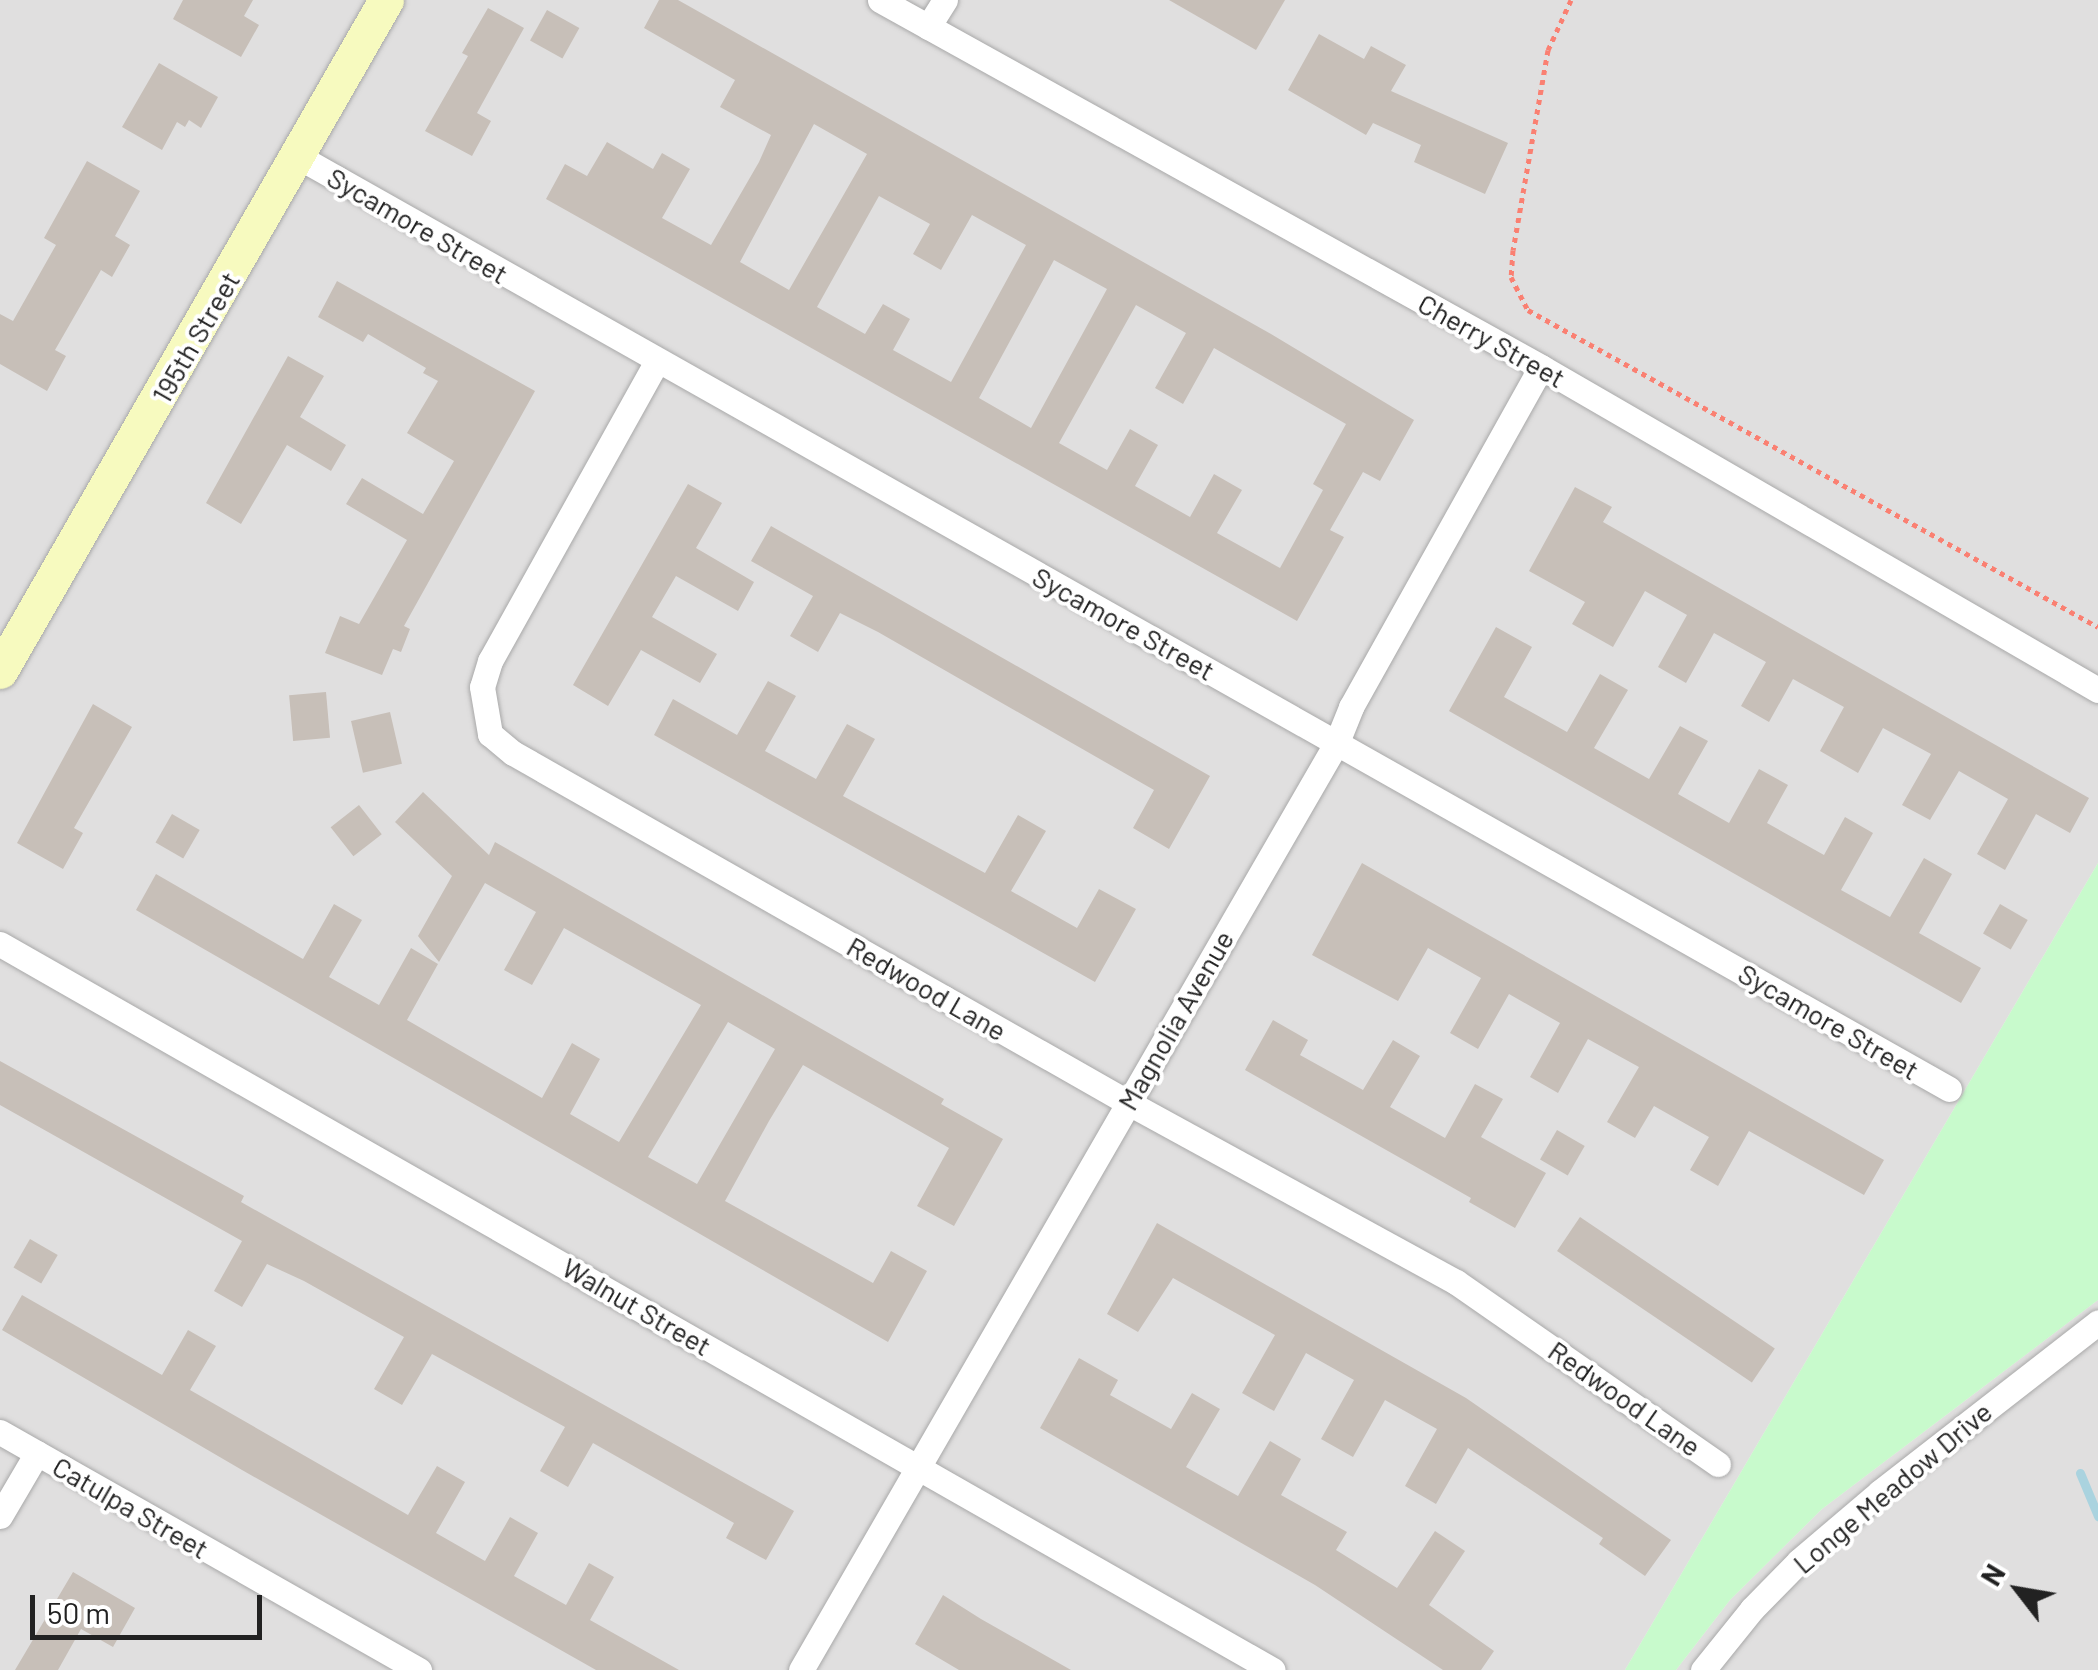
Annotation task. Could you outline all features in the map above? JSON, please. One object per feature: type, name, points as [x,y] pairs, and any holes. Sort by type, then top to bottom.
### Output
[{"type":"street","name":"195th Street","points":[[0,671],[299,158],[386,0]]},
{"type":"street","name":"Cherry Street","points":[[880,0],[1541,366],[2098,690]]},
{"type":"street","points":[[928,28],[945,0]]},
{"type":"street","name":"Sycamore Street","points":[[299,158],[1949,1089]]},
{"type":"street","name":"Redwood Lane","points":[[656,361],[490,660],[482,687],[490,734],[513,753],[1128,1102],[1456,1282],[1718,1464]]},
{"type":"street","name":"Magnolia Avenue","points":[[802,1670],[1337,742],[1351,707],[1541,366]]},
{"type":"street","name":"Walnut Street","points":[[0,944],[1273,1670]]},
{"type":"street","name":"Longe Meadow Drive","points":[[1703,1670],[1752,1610],[1813,1550],[2098,1322]]},
{"type":"street","name":"Catulpa Street","points":[[0,1432],[386,1662],[419,1670]]},
{"type":"street","points":[[0,1516],[37,1453]]},
{"type":"path","points":[[1571,0],[1548,50],[1513,250],[1510,278],[1528,310],[2098,627]]},
{"type":"shaded area","points":[[0,0],[2098,0],[2098,863],[1625,1670],[0,1670]]},
{"type":"shaded area","points":[[2098,1300],[2098,1670],[1676,1670],[1730,1600],[1822,1509]]},
{"type":"green space","points":[[2098,863],[2098,1300],[1822,1509],[1730,1600],[1676,1670],[1625,1670]]},
{"type":"building","points":[[183,0],[253,0],[244,16],[259,25],[241,57],[173,19]]},
{"type":"building","points":[[659,0],[678,0],[1271,334],[1414,420],[1380,481],[1363,472],[1330,530],[1344,537],[1297,621],[546,199],[565,164],[587,176],[607,142],[653,169],[662,153],[690,169],[662,218],[711,245],[759,162],[771,135],[720,107],[735,80],[644,28]],"holes":[[[814,124],[867,154],[789,290],[740,262]],[[879,196],[930,224],[913,254],[941,270],[972,215],[1026,245],[951,382],[893,350],[910,319],[883,304],[865,334],[817,307]],[[1054,260],[1107,289],[1031,428],[979,398]],[[1136,305],[1186,333],[1155,388],[1183,404],[1214,348],[1346,424],[1313,484],[1323,490],[1280,568],[1217,533],[1242,490],[1214,474],[1190,517],[1135,486],[1158,445],[1130,429],[1107,470],[1059,443]]]},
{"type":"building","points":[[1169,0],[1285,0],[1256,50]]},
{"type":"building","points":[[488,8],[524,28],[477,113],[491,121],[472,156],[425,131],[468,56],[462,53]]},
{"type":"building","points":[[547,10],[579,28],[562,59],[530,41]]},
{"type":"building","points":[[1319,34],[1364,59],[1371,46],[1406,65],[1391,91],[1508,143],[1485,194],[1414,162],[1421,145],[1373,123],[1366,135],[1288,90]]},
{"type":"building","points":[[159,63],[218,97],[201,128],[189,120],[185,127],[177,122],[162,150],[122,127]]},
{"type":"building","points":[[87,161],[140,191],[115,236],[130,245],[112,277],[101,270],[55,350],[66,356],[47,391],[0,364],[0,314],[13,321],[56,245],[44,238]]},
{"type":"building","points":[[337,281],[535,391],[404,626],[410,629],[401,652],[393,649],[382,675],[325,653],[340,616],[359,624],[407,540],[346,504],[362,478],[423,514],[454,461],[407,433],[438,381],[423,373],[426,368],[368,334],[363,342],[318,317]]},
{"type":"building","points":[[288,356],[324,376],[300,417],[346,445],[331,471],[287,445],[241,524],[206,503]]},
{"type":"building","points":[[688,484],[722,503],[696,548],[754,582],[738,611],[676,576],[652,617],[717,654],[700,683],[641,650],[608,706],[573,685]]},
{"type":"building","points":[[1575,487],[1612,507],[1603,522],[2089,798],[2070,833],[2036,814],[2005,870],[1977,854],[2008,799],[1959,771],[1930,820],[1902,805],[1931,754],[1883,728],[1858,773],[1820,751],[1844,707],[1793,679],[1769,722],[1741,706],[1766,662],[1714,633],[1686,683],[1658,667],[1687,615],[1645,591],[1613,647],[1572,624],[1585,602],[1529,571]]},
{"type":"building","points":[[771,526],[1210,776],[1169,849],[1133,828],[1154,790],[878,632],[840,613],[818,652],[790,636],[813,596],[751,561]]},
{"type":"building","points":[[1496,627],[1532,647],[1504,697],[1567,732],[1600,674],[1628,690],[1594,748],[1649,779],[1680,726],[1708,741],[1678,794],[1729,823],[1759,769],[1788,785],[1767,823],[1824,855],[1845,817],[1873,833],[1841,890],[1890,917],[1924,858],[1952,874],[1919,933],[1981,968],[1961,1003],[1449,711]]},
{"type":"building","points":[[768,681],[796,696],[765,751],[816,779],[847,724],[875,739],[843,796],[985,873],[1018,815],[1046,831],[1011,891],[1077,928],[1099,889],[1136,909],[1095,982],[654,735],[673,699],[737,735]]},
{"type":"building","points":[[326,692],[330,738],[293,741],[289,695]]},
{"type":"building","points":[[93,704],[132,727],[74,828],[83,833],[63,869],[17,843]]},
{"type":"building","points":[[390,712],[402,764],[363,773],[351,721]]},
{"type":"building","points":[[423,792],[489,855],[495,842],[944,1099],[941,1104],[1003,1139],[954,1226],[917,1206],[949,1148],[879,1108],[803,1065],[769,1121],[725,1201],[873,1283],[891,1251],[927,1271],[888,1342],[136,910],[156,874],[303,959],[334,904],[362,920],[329,977],[379,1005],[411,948],[438,964],[407,1020],[542,1098],[572,1043],[600,1059],[570,1114],[619,1142],[701,1005],[564,928],[532,985],[504,970],[536,912],[485,883],[439,962],[418,936],[452,876],[395,822]],"holes":[[[728,1022],[775,1049],[697,1184],[648,1157]]]},
{"type":"building","points":[[359,805],[382,834],[353,856],[331,827]]},
{"type":"building","points":[[172,814],[200,830],[183,859],[156,843]]},
{"type":"building","points":[[1362,863],[1884,1160],[1864,1195],[1749,1131],[1718,1186],[1690,1170],[1709,1137],[1654,1106],[1635,1138],[1607,1122],[1639,1067],[1588,1039],[1558,1093],[1530,1077],[1560,1023],[1509,994],[1478,1049],[1450,1033],[1481,978],[1428,948],[1398,1001],[1312,955]]},
{"type":"building","points":[[2000,904],[2028,920],[2011,949],[1983,933]]},
{"type":"building","points":[[1273,1020],[1308,1040],[1300,1055],[1363,1090],[1393,1040],[1420,1056],[1390,1107],[1445,1138],[1475,1084],[1503,1099],[1481,1137],[1546,1173],[1515,1228],[1469,1202],[1471,1198],[1245,1070]]},
{"type":"building","points":[[0,1061],[244,1196],[241,1202],[794,1511],[766,1560],[726,1538],[734,1523],[593,1443],[568,1487],[540,1471],[565,1427],[432,1354],[402,1405],[374,1389],[404,1337],[304,1281],[267,1264],[242,1307],[214,1291],[242,1241],[0,1105]]},
{"type":"building","points":[[1557,1130],[1585,1146],[1568,1175],[1540,1159]]},
{"type":"building","points":[[1580,1217],[1775,1348],[1752,1382],[1557,1251]]},
{"type":"building","points":[[1157,1223],[1466,1398],[1671,1540],[1645,1576],[1599,1544],[1603,1538],[1468,1448],[1436,1504],[1405,1486],[1437,1429],[1385,1400],[1353,1457],[1321,1439],[1354,1380],[1306,1353],[1274,1411],[1242,1393],[1275,1335],[1173,1278],[1138,1332],[1107,1314]]},
{"type":"building","points":[[30,1239],[58,1255],[41,1284],[14,1268]]},
{"type":"building","points":[[22,1295],[162,1375],[188,1330],[216,1346],[190,1390],[408,1515],[437,1466],[465,1482],[436,1533],[485,1561],[510,1517],[538,1533],[514,1576],[566,1605],[589,1563],[614,1577],[590,1620],[679,1670],[596,1670],[242,1470],[2,1330]]},
{"type":"building","points":[[1079,1358],[1118,1380],[1110,1395],[1171,1429],[1192,1393],[1220,1409],[1186,1467],[1238,1496],[1270,1441],[1301,1459],[1281,1495],[1347,1532],[1336,1550],[1397,1588],[1435,1531],[1465,1551],[1429,1605],[1494,1651],[1481,1670],[1443,1670],[1315,1585],[1040,1428]]},
{"type":"building","points":[[73,1572],[135,1608],[113,1647],[81,1629],[58,1670],[15,1670]]},
{"type":"building","points":[[943,1595],[1071,1670],[959,1670],[915,1644]]},
{"type":"waterway","points":[[2080,1473],[2098,1516]]}]
